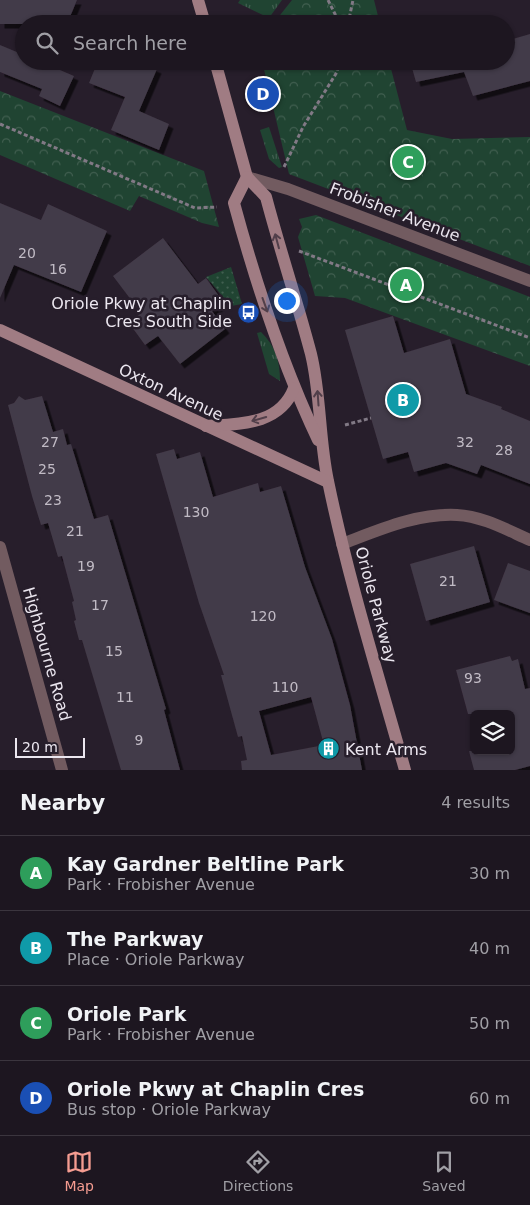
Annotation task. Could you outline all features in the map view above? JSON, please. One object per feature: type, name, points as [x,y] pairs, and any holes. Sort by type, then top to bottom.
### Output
[{"type":"main road","points":[[198,0],[202,15]]},
{"type":"main road","name":"Oriole Parkway","points":[[217,70],[247,177],[266,197],[311,354],[316,382],[321,447],[342,544],[405,770]]},
{"type":"main road","name":"Oriole Parkway","points":[[247,177],[234,203],[253,273],[294,388],[321,447]]},
{"type":"main road","name":"Oxton Avenue","points":[[0,330],[203,426],[328,482]]},
{"type":"main road","points":[[203,426],[258,420],[272,415],[289,400],[294,388]]},
{"type":"street","name":"Frobisher Avenue","points":[[247,177],[288,189],[530,281]]},
{"type":"street","points":[[342,544],[405,520],[458,515],[489,522],[530,540]]},
{"type":"street","name":"Highbourne Road","points":[[0,548],[62,770]]},
{"type":"path","points":[[328,0],[336,15]]},
{"type":"path","points":[[350,15],[353,0]]},
{"type":"path","points":[[284,167],[303,127],[337,70]]},
{"type":"path","points":[[0,124],[195,208],[219,207]]},
{"type":"path","points":[[299,251],[530,338]]},
{"type":"path","points":[[345,425],[371,418]]},
{"type":"green space","points":[[240,0],[282,0],[271,15],[263,15],[238,3]]},
{"type":"green space","points":[[292,0],[374,0],[378,15],[280,15]]},
{"type":"green space","points":[[264,70],[391,70],[407,130],[452,139],[530,137],[530,266],[289,174]]},
{"type":"green space","points":[[0,91],[204,171],[219,227],[202,223],[139,196],[130,211],[0,155]]},
{"type":"green space","points":[[269,127],[282,167],[279,168],[269,159],[260,130]]},
{"type":"green space","points":[[316,215],[530,297],[530,366],[345,298],[315,296],[298,237],[302,227],[299,219]]},
{"type":"green space","points":[[231,267],[242,304],[231,306],[206,277]]},
{"type":"green space","points":[[261,332],[276,354],[280,381],[269,374],[257,333]]},
{"type":"building","points":[[0,0],[77,0],[71,15],[15,15],[15,24],[0,24]]},
{"type":"building","points":[[530,34],[530,81],[473,96],[464,72],[416,82],[413,70],[515,70],[515,38]]},
{"type":"building","points":[[0,45],[15,51],[15,70],[60,70],[74,76],[60,106],[39,96],[42,89],[0,72]]},
{"type":"building","points":[[94,70],[157,70],[139,111],[169,124],[159,150],[111,130],[125,97],[89,83]]},
{"type":"building","points":[[0,203],[41,220],[48,204],[107,231],[81,292],[14,265],[0,298]]},
{"type":"building","points":[[163,238],[198,284],[206,278],[224,303],[212,311],[225,329],[180,364],[158,336],[145,345],[129,323],[141,313],[113,276]]},
{"type":"building","points":[[393,316],[404,353],[450,339],[466,394],[502,407],[501,409],[530,421],[530,484],[481,465],[477,474],[446,463],[414,472],[408,452],[383,459],[345,330]]},
{"type":"building","points":[[19,396],[25,400],[42,396],[53,432],[63,429],[67,445],[71,444],[94,519],[108,515],[166,709],[164,710],[180,770],[121,770],[82,640],[79,640],[74,621],[76,620],[72,602],[74,601],[62,556],[58,557],[48,523],[41,525],[32,496],[8,405],[14,403]]},
{"type":"building","points":[[174,449],[177,459],[200,452],[213,497],[258,483],[260,492],[281,486],[305,567],[332,639],[350,705],[362,770],[242,770],[241,761],[247,760],[242,736],[238,737],[221,675],[224,675],[199,603],[156,454]],"holes":[[[311,697],[324,745],[271,755],[259,711]]]},
{"type":"building","points":[[474,546],[490,602],[426,621],[410,564]]},
{"type":"building","points":[[508,563],[530,571],[530,613],[494,600]]},
{"type":"building","points":[[510,656],[512,661],[518,659],[525,689],[530,688],[530,766],[515,770],[474,770],[470,755],[515,755],[515,710],[470,710],[470,714],[468,714],[456,670]]},
{"type":"place","name":"Oriole Pkwy at Chaplin Cres","points":[[263,94]]},
{"type":"place","name":"Oriole Park","points":[[408,162]]},
{"type":"place","name":"Kay Gardner Beltline Park","points":[[406,285]]},
{"type":"place","name":"Oriole Pkwy at Chaplin Cres South Side","points":[[248,312]]},
{"type":"place","name":"The Parkway","points":[[403,400]]},
{"type":"place","name":"Kent Arms","points":[[329,749]]}]
